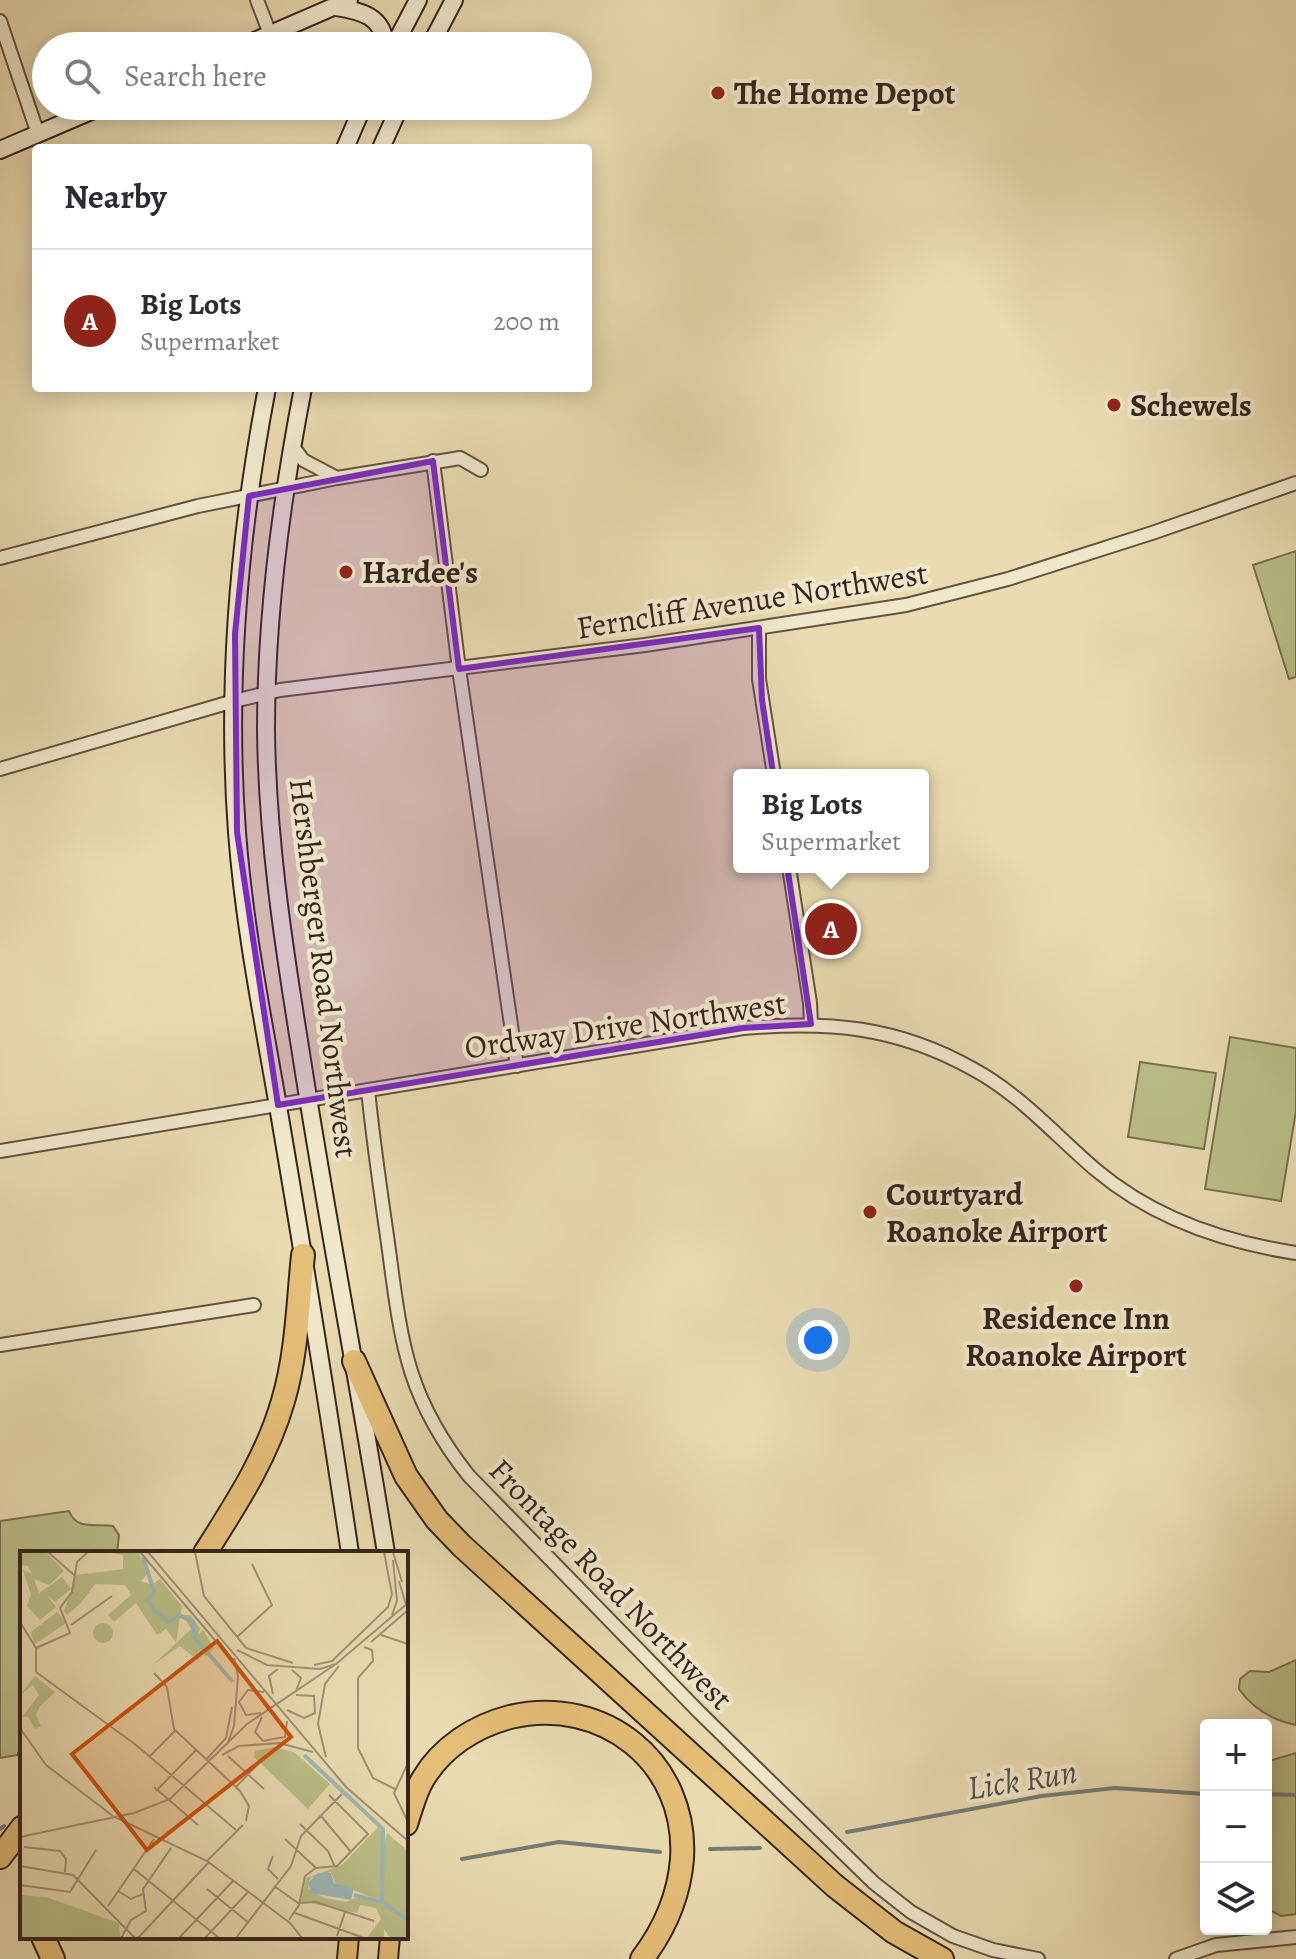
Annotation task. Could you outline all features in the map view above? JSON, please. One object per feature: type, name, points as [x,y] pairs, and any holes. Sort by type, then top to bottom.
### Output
[{"type":"highway","points":[[206,1551],[245,1490],[276,1423],[293,1359],[303,1255]]},
{"type":"highway","points":[[354,1361],[406,1476],[437,1520],[462,1546],[835,1886],[894,1932],[942,1959]]},
{"type":"highway","points":[[408,1818],[422,1780],[435,1762],[461,1738],[480,1727],[523,1714],[547,1712],[583,1717],[613,1730],[639,1748],[660,1773],[677,1813],[681,1835],[682,1857],[674,1899],[665,1922],[642,1959]]},
{"type":"highway","points":[[0,1857],[20,1831]]},
{"type":"highway","points":[[44,1939],[53,1959]]},
{"type":"main road","points":[[401,32],[418,0]]},
{"type":"main road","points":[[437,32],[454,0]]},
{"type":"main road","points":[[275,32],[342,3],[369,15],[382,32]]},
{"type":"main road","points":[[0,150],[70,120]]},
{"type":"main road","points":[[347,144],[357,120]]},
{"type":"main road","points":[[383,144],[394,120]]},
{"type":"main road","name":"Hershberger Road Northwest","points":[[266,392],[249,496],[235,634],[234,755],[240,866],[250,944],[350,1551]]},
{"type":"main road","name":"Hershberger Road Northwest","points":[[302,392],[283,489],[273,583],[266,731],[275,873],[321,1186],[386,1551]]},
{"type":"main road","points":[[347,1959],[349,1939]]},
{"type":"main road","points":[[388,1959],[390,1939]]},
{"type":"street","points":[[257,0],[269,32]]},
{"type":"street","points":[[0,21],[32,116]]},
{"type":"street","points":[[33,120],[38,134]]},
{"type":"street","points":[[292,445],[303,460],[337,478]]},
{"type":"street","points":[[0,558],[198,506],[337,478],[460,458],[481,470]]},
{"type":"street","points":[[433,461],[459,669],[517,1066]]},
{"type":"street","name":"Ferncliff Avenue Northwest","points":[[0,769],[267,693],[847,616],[953,595],[1152,533],[1296,483]]},
{"type":"street","points":[[759,628],[759,679],[773,769]]},
{"type":"street","points":[[790,873],[811,1024]]},
{"type":"street","name":"Ordway Drive Northwest","points":[[0,1151],[743,1028],[811,1024],[872,1031],[944,1055],[1001,1086],[1096,1170],[1151,1208],[1231,1241],[1296,1253]]},
{"type":"street","name":"Frontage Road Northwest","points":[[368,1090],[401,1338],[419,1396],[449,1451],[469,1476],[699,1712],[874,1883],[911,1912],[953,1936],[993,1950],[1038,1959]]},
{"type":"street","points":[[0,1345],[254,1305]]},
{"type":"street","points":[[1176,1959],[1216,1945],[1296,1937]]},
{"type":"highlighted area","points":[[433,461],[459,669],[759,628],[762,700],[811,1024],[743,1028],[278,1105],[237,832],[235,634],[249,496]]},
{"type":"green space","points":[[1296,551],[1296,677],[1289,679],[1253,565]]},
{"type":"green space","points":[[1230,1037],[1296,1048],[1296,1111],[1281,1201],[1205,1189]]},
{"type":"green space","points":[[1140,1062],[1216,1073],[1204,1149],[1128,1137]]},
{"type":"green space","points":[[69,1511],[82,1524],[113,1526],[119,1535],[117,1551],[20,1551],[20,1750],[17,1755],[0,1758],[0,1521]]},
{"type":"green space","points":[[1296,1660],[1296,1725],[1264,1713],[1239,1689],[1240,1679],[1250,1671],[1269,1672]]},
{"type":"green space","points":[[1296,1753],[1296,1914],[1281,1916],[1272,1911],[1272,1760]]},
{"type":"waterway","name":"Lick Run","points":[[847,1832],[1042,1796],[1115,1788],[1200,1794]]},
{"type":"waterway","name":"Lick Run","points":[[1272,1794],[1296,1795]]},
{"type":"waterway","name":"Lick Run","points":[[0,1829],[4,1826]]},
{"type":"waterway","name":"Lick Run","points":[[462,1859],[559,1842],[660,1852]]},
{"type":"waterway","name":"Lick Run","points":[[710,1849],[760,1848]]},
{"type":"place","name":"The Home Depot","points":[[718,93]]},
{"type":"place","name":"Schewels","points":[[1114,405]]},
{"type":"place","name":"Hardee's","points":[[346,572]]},
{"type":"place","name":"Big Lots","points":[[831,929]]},
{"type":"place","name":"Courtyard Roanoke Airport","points":[[870,1212]]},
{"type":"place","name":"Residence Inn Roanoke Airport","points":[[1076,1286]]}]
